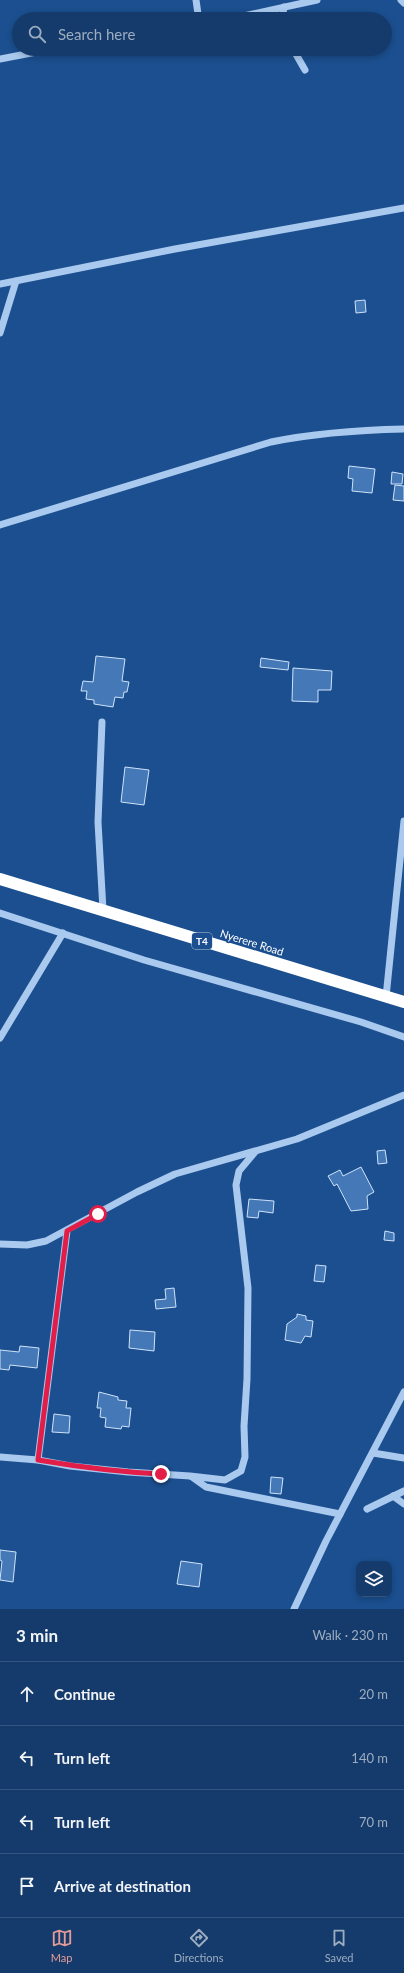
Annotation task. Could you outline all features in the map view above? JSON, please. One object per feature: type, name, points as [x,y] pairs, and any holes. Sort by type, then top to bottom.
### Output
[{"type":"highway","name":"Nyerere Road","points":[[0,879],[404,1002]]},
{"type":"street","points":[[196,0],[198,12]]},
{"type":"street","points":[[262,12],[317,0]]},
{"type":"street","points":[[401,0],[404,3]]},
{"type":"street","points":[[283,12],[284,7]]},
{"type":"street","points":[[0,59],[16,56]]},
{"type":"street","points":[[296,56],[305,70]]},
{"type":"street","points":[[0,284],[175,249],[404,208]]},
{"type":"street","points":[[0,333],[16,281]]},
{"type":"street","points":[[0,525],[271,442],[335,432],[404,429]]},
{"type":"street","points":[[102,722],[98,822],[103,910]]},
{"type":"street","points":[[386,997],[404,821]]},
{"type":"street","points":[[0,913],[144,960],[361,1022],[404,1037]]},
{"type":"street","points":[[0,1038],[63,933]]},
{"type":"street","points":[[0,1244],[27,1245],[46,1241],[137,1192],[175,1174],[240,1154],[254,1152],[297,1139],[404,1095]]},
{"type":"street","points":[[0,1457],[38,1460],[70,1466],[128,1472],[225,1480],[241,1471],[245,1457],[244,1426],[247,1379],[248,1288],[236,1185],[239,1171],[254,1152]]},
{"type":"street","points":[[38,1460],[67,1231]]},
{"type":"street","points":[[294,1609],[340,1514],[404,1392]]},
{"type":"street","points":[[372,1453],[404,1458]]},
{"type":"street","points":[[190,1476],[206,1487],[340,1514]]},
{"type":"street","points":[[367,1509],[404,1491]]},
{"type":"street","points":[[393,1496],[404,1504]]},
{"type":"building","points":[[365,300],[366,312],[356,313],[355,301]]},
{"type":"building","points":[[349,466],[375,469],[372,493],[352,491],[353,479],[348,478]]},
{"type":"building","points":[[392,472],[403,474],[402,484],[391,484]]},
{"type":"building","points":[[395,485],[404,486],[404,501],[393,500]]},
{"type":"building","points":[[96,656],[125,659],[122,681],[129,682],[127,692],[124,692],[123,698],[115,697],[113,707],[94,704],[94,700],[86,699],[87,691],[81,691],[83,681],[93,682]]},
{"type":"building","points":[[261,658],[289,662],[288,670],[260,667]]},
{"type":"building","points":[[293,668],[332,671],[331,690],[318,690],[318,702],[292,701]]},
{"type":"building","points":[[125,767],[149,770],[144,805],[121,802]]},
{"type":"building","points":[[385,1150],[387,1163],[378,1164],[377,1151]]},
{"type":"building","points":[[361,1167],[374,1192],[367,1196],[368,1209],[351,1211],[337,1184],[334,1186],[328,1176],[340,1170],[343,1176]]},
{"type":"building","points":[[249,1199],[274,1201],[273,1213],[259,1211],[258,1218],[247,1217]]},
{"type":"building","points":[[385,1231],[394,1233],[394,1241],[384,1240]]},
{"type":"building","points":[[316,1265],[326,1266],[324,1282],[314,1281]]},
{"type":"building","points":[[174,1288],[176,1307],[156,1309],[155,1300],[166,1299],[165,1289]]},
{"type":"building","points":[[297,1314],[306,1316],[306,1320],[313,1321],[311,1337],[305,1336],[301,1343],[285,1340],[287,1324],[297,1317]]},
{"type":"building","points":[[130,1330],[155,1332],[154,1351],[129,1348]]},
{"type":"building","points":[[20,1346],[39,1348],[37,1368],[10,1365],[9,1370],[0,1369],[0,1350],[19,1352]]},
{"type":"building","points":[[99,1392],[118,1397],[118,1400],[127,1401],[126,1408],[131,1408],[129,1427],[122,1426],[121,1429],[105,1427],[106,1418],[100,1417],[101,1408],[97,1408]]},
{"type":"building","points":[[54,1414],[70,1416],[69,1433],[52,1432]]},
{"type":"building","points":[[271,1477],[283,1478],[281,1494],[270,1493]]},
{"type":"building","points":[[0,1550],[16,1552],[13,1582],[0,1580],[2,1561],[0,1560]]},
{"type":"building","points":[[181,1561],[202,1564],[199,1587],[177,1584]]},
{"type":"route","points":[[98,1214],[67,1231],[38,1460],[70,1466],[161,1474]]}]
